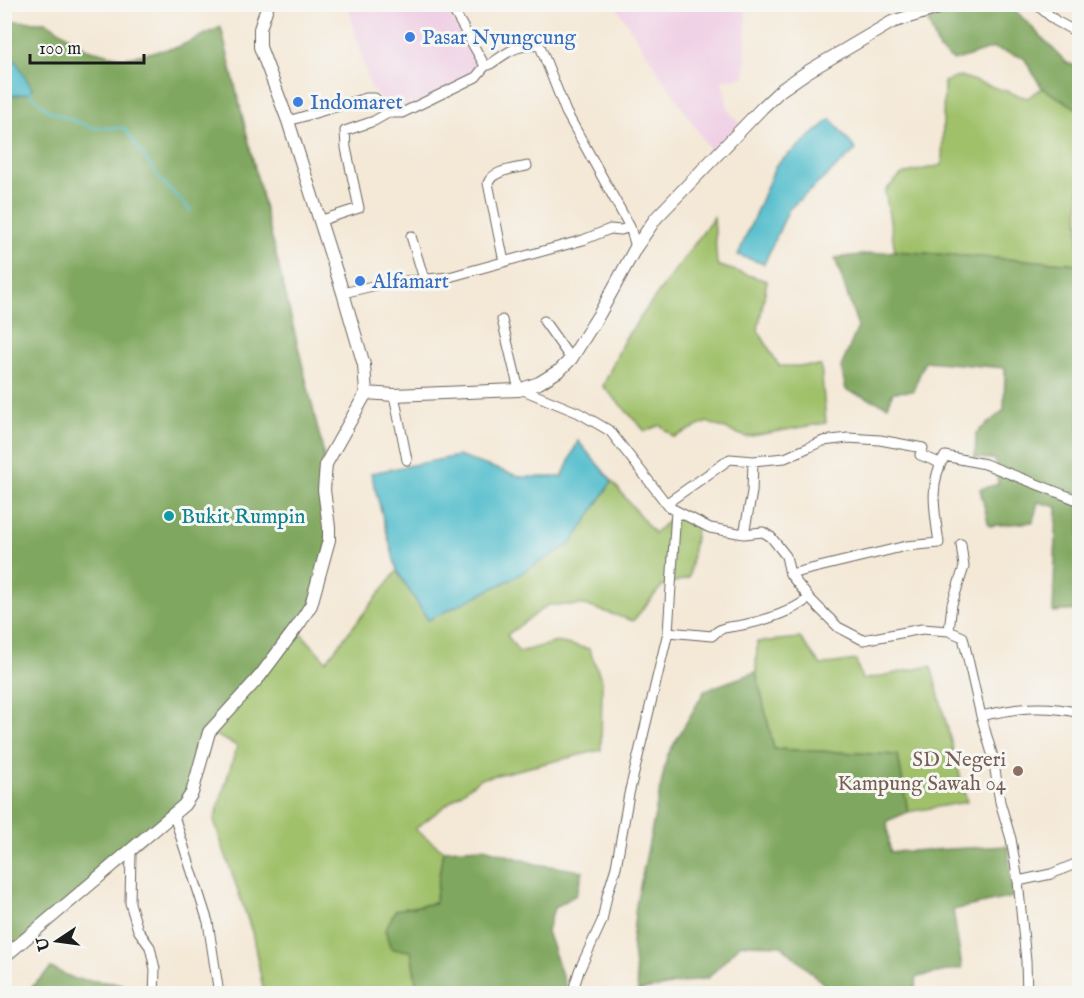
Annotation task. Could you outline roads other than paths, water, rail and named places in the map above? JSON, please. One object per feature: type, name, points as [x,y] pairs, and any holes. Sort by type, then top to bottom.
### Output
[{"type":"main road","points":[[4,957],[174,816],[184,805],[192,794],[209,732],[260,676],[311,605],[329,540],[324,490],[326,464],[366,393],[364,365],[288,121],[260,47],[260,29],[268,4]]},
{"type":"main road","points":[[366,393],[521,390],[540,383],[560,370],[571,359],[600,313],[636,247],[656,218],[738,130],[781,90],[892,21],[951,4]]},
{"type":"street","points":[[450,4],[485,66]]},
{"type":"street","points":[[1036,4],[1056,21],[1080,34]]},
{"type":"street","points":[[319,221],[359,208],[346,148],[345,131],[374,121],[388,113],[402,112],[476,77],[485,66],[514,48],[526,44],[540,46],[567,112],[630,227],[636,247]]},
{"type":"street","points":[[288,121],[366,98],[375,98],[388,113]]},
{"type":"street","points":[[504,262],[488,183],[495,175],[527,166]]},
{"type":"street","points":[[343,293],[385,283],[449,277],[583,240],[610,229],[621,230],[630,227]]},
{"type":"street","points":[[411,236],[424,279]]},
{"type":"street","points":[[502,320],[521,390],[579,413],[610,431],[669,507],[710,528],[744,534],[764,532],[771,537],[786,556],[790,574],[809,598],[838,627],[863,640],[922,629],[949,632],[963,637],[993,757],[1000,802],[1011,839],[1018,881],[1027,993]]},
{"type":"street","points":[[544,321],[571,359]]},
{"type":"street","points":[[394,394],[407,460]]},
{"type":"street","points":[[667,503],[730,459],[753,461],[785,458],[823,441],[848,438],[880,440],[923,448],[920,454],[940,463]]},
{"type":"street","points":[[790,574],[906,546],[939,543],[933,489],[940,463],[945,456],[985,464],[1080,501]]},
{"type":"street","points":[[744,534],[752,492],[753,461]]},
{"type":"street","points":[[572,993],[579,971],[602,921],[616,867],[629,794],[668,632],[676,511]]},
{"type":"street","points":[[949,632],[952,604],[964,567],[961,544]]},
{"type":"street","points":[[668,632],[712,636],[718,629],[748,624],[799,606],[809,598]]},
{"type":"street","points":[[981,716],[1016,708],[1058,708],[1080,713]]},
{"type":"street","points":[[174,816],[208,922],[219,993]]},
{"type":"street","points":[[131,852],[130,903],[138,930],[150,947],[155,969],[154,993]]},
{"type":"street","points":[[1018,881],[1051,874],[1080,862]]},
{"type":"water","points":[[13,56],[32,89],[29,93],[5,97],[5,57]]},
{"type":"water","points":[[831,119],[856,150],[789,209],[764,264],[738,255],[776,165]]},
{"type":"water","points":[[578,441],[612,481],[572,543],[510,580],[428,620],[397,571],[371,473],[458,456],[521,477],[562,477]]},
{"type":"waterway","points":[[29,92],[49,111],[93,128],[124,128],[160,179],[191,211]]},
{"type":"place","name":"Pasar Nyungcung","points":[[410,37]]},
{"type":"place","name":"Indomaret","points":[[298,102]]},
{"type":"place","name":"Alfamart","points":[[360,281]]},
{"type":"place","name":"Bukit Rumpin","points":[[169,516]]},
{"type":"place","name":"SD Negeri Kampung Sawah 04","points":[[1018,771]]}]
